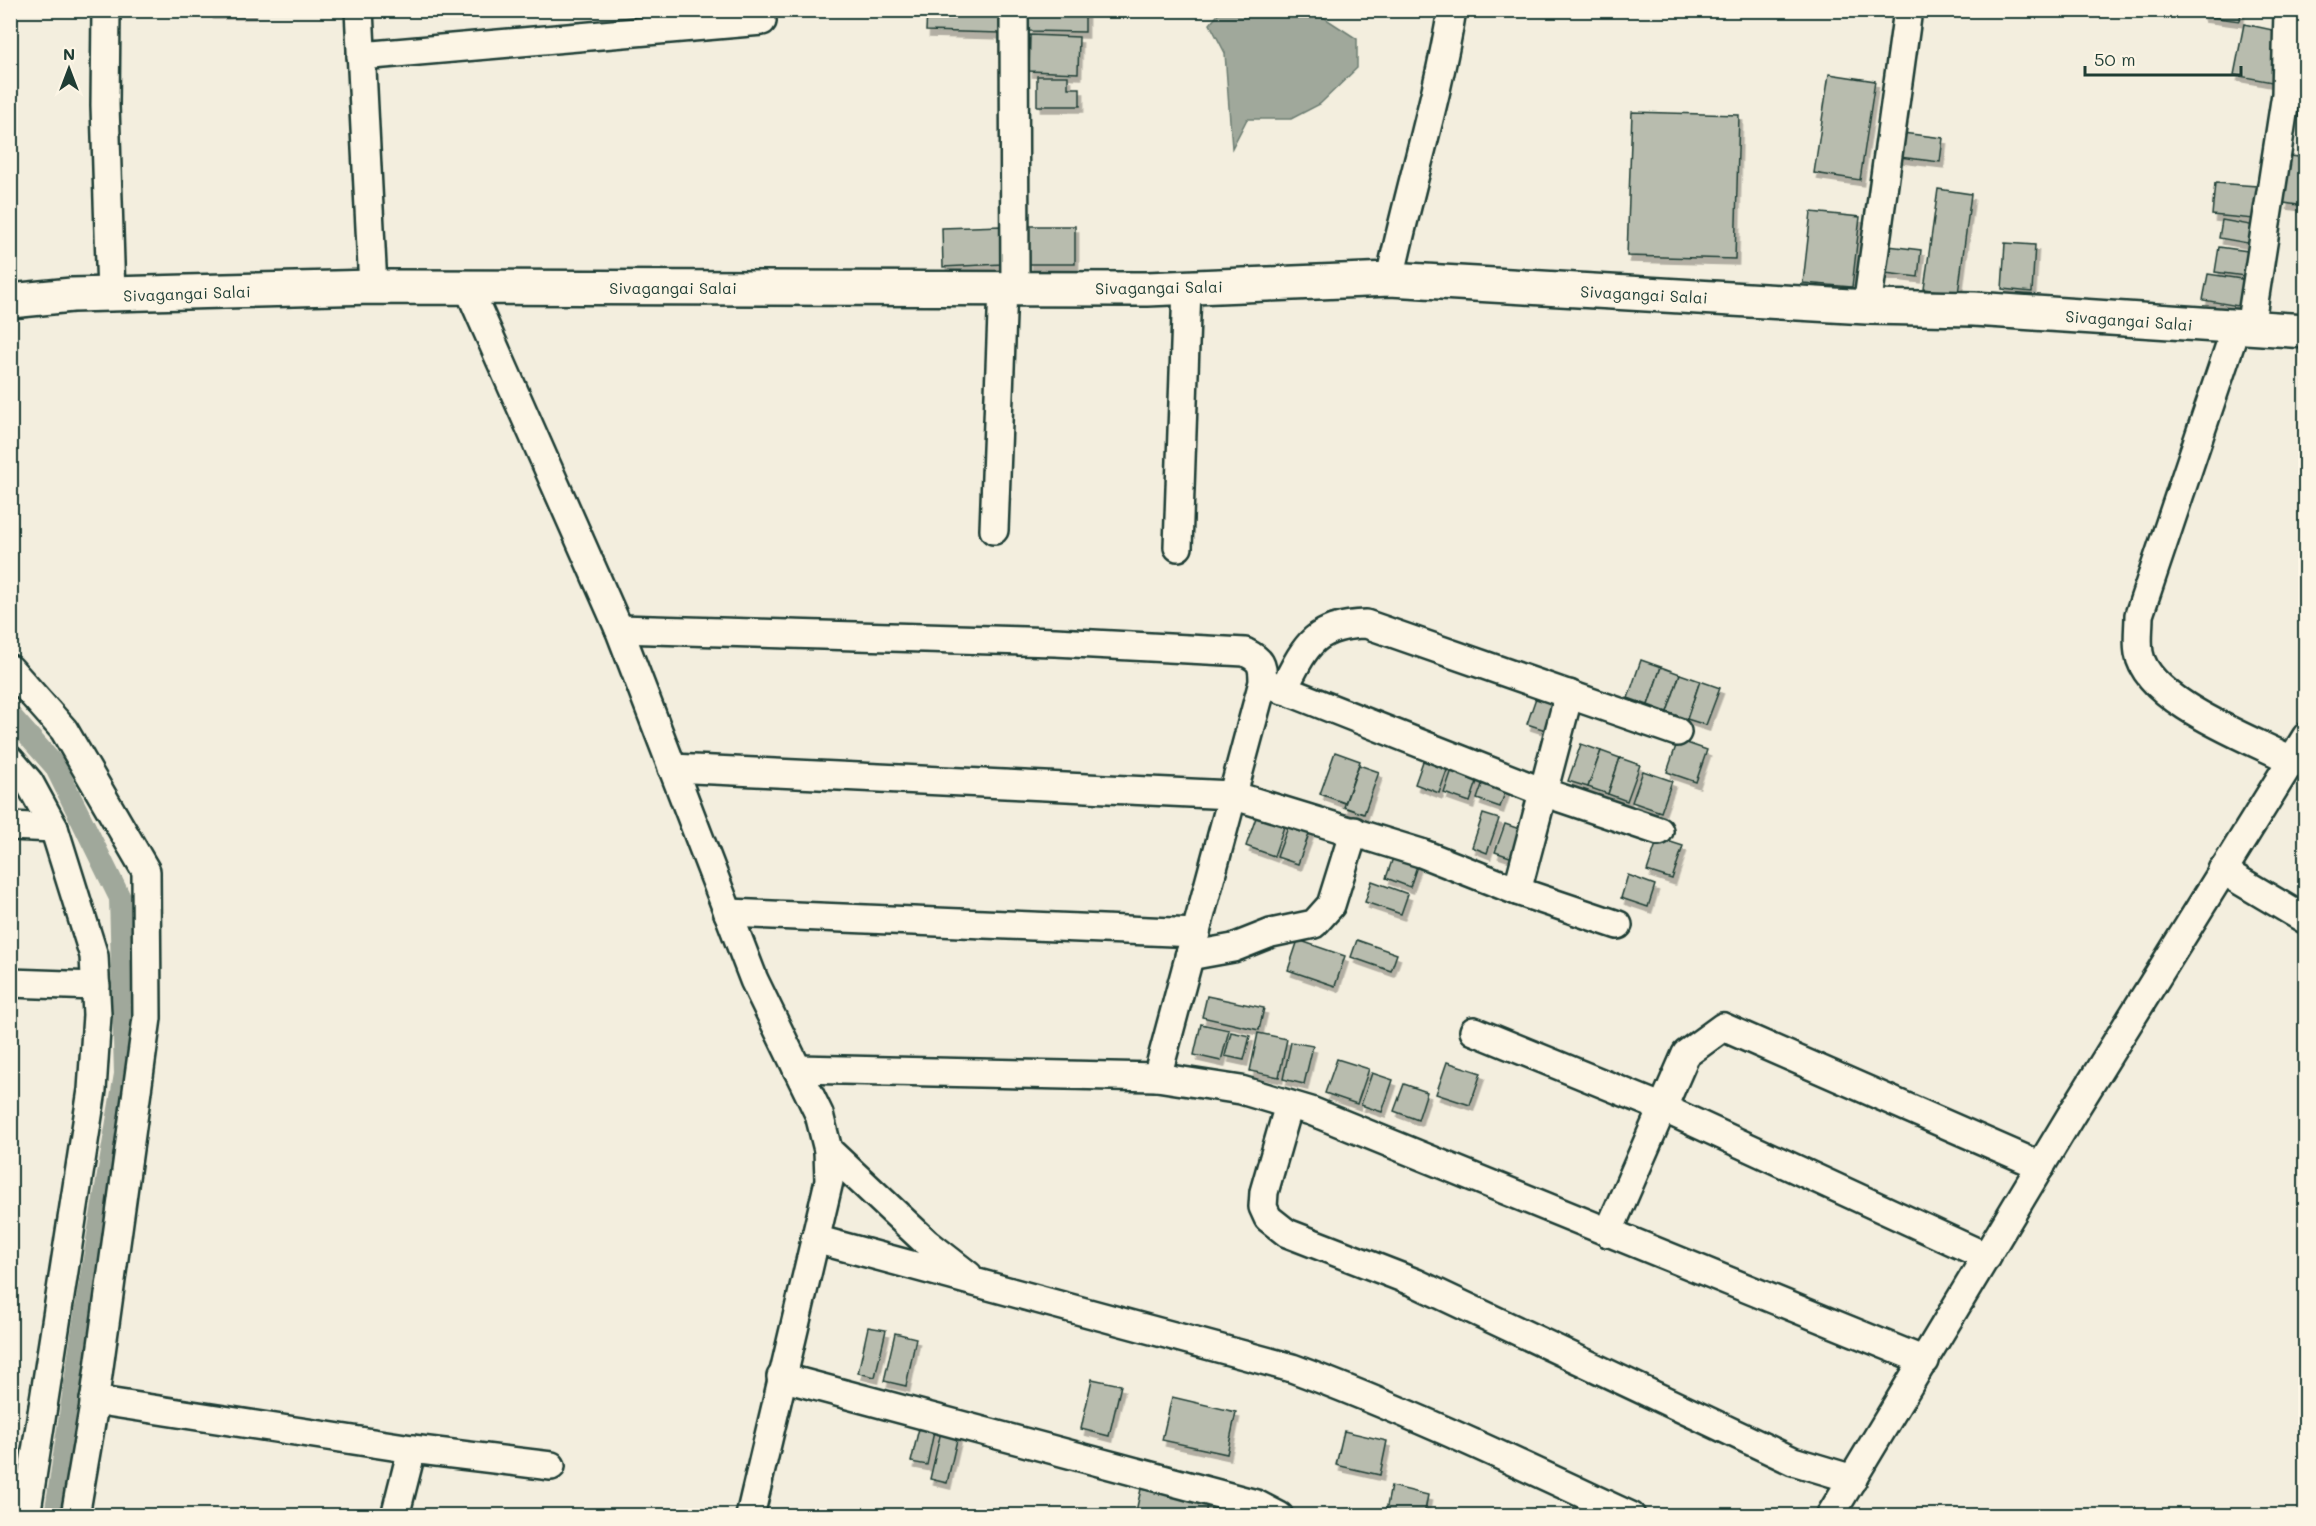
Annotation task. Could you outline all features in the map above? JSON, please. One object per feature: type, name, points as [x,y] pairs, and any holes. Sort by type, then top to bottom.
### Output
[{"type":"main road","name":"Sivagangai Salai","points":[[10,301],[72,295],[373,287],[1187,287],[1390,279],[1867,307],[1974,309],[2306,331]]},
{"type":"street","points":[[106,10],[105,105],[111,295]]},
{"type":"street","points":[[359,10],[373,287]]},
{"type":"street","points":[[994,530],[1009,287],[1014,10]]},
{"type":"street","points":[[1390,279],[1404,214],[1442,70],[1452,10]]},
{"type":"street","points":[[1867,307],[1908,10]]},
{"type":"street","points":[[2288,10],[2286,94],[2243,327],[2139,615],[2139,653],[2150,677],[2183,704],[2291,760]]},
{"type":"street","points":[[361,56],[762,21]]},
{"type":"street","points":[[468,287],[619,629],[754,981],[819,1114],[828,1150],[829,1181],[781,1377],[752,1515]]},
{"type":"street","points":[[1178,547],[1187,287]]},
{"type":"street","points":[[1157,1077],[1232,795],[1273,686],[1307,646],[1322,634],[1341,624],[1366,624],[1677,732]]},
{"type":"street","points":[[619,629],[1044,642],[1245,652],[1259,659],[1273,686],[1543,792],[1659,831]]},
{"type":"street","points":[[10,669],[64,730],[146,871],[147,1018],[94,1400],[75,1515]]},
{"type":"street","points":[[1517,891],[1569,694]]},
{"type":"street","points":[[1830,1515],[2222,870],[2306,737]]},
{"type":"street","points":[[12,765],[29,782],[54,828],[94,956],[97,1015],[92,1090],[26,1515]]},
{"type":"street","points":[[672,768],[1232,795],[1421,853],[1517,891],[1618,925]]},
{"type":"street","points":[[10,826],[54,828]]},
{"type":"street","points":[[728,913],[1233,948],[1271,933],[1314,924],[1331,905],[1354,831]]},
{"type":"street","points":[[2222,870],[2306,920]]},
{"type":"street","points":[[10,983],[96,986]]},
{"type":"street","points":[[1608,1233],[1686,1054],[1723,1027],[2041,1166]]},
{"type":"street","points":[[1474,1031],[1663,1108],[1987,1257]]},
{"type":"street","points":[[797,1069],[1157,1077],[1240,1090],[1311,1112],[1925,1361]]},
{"type":"street","points":[[1289,1105],[1264,1192],[1263,1207],[1268,1218],[1287,1233],[1416,1283],[1793,1461],[1853,1479]]},
{"type":"street","points":[[828,1150],[927,1244],[976,1282]]},
{"type":"street","points":[[815,1239],[1292,1368],[1426,1422],[1631,1515]]},
{"type":"street","points":[[781,1377],[1234,1498],[1280,1515]]},
{"type":"street","points":[[94,1400],[412,1449],[551,1466]]},
{"type":"street","points":[[395,1515],[412,1449]]},
{"type":"shaded area","points":[[1221,11],[1314,11],[1357,39],[1357,68],[1320,104],[1291,119],[1247,119],[1232,148],[1225,53],[1210,24]]},
{"type":"building","points":[[210,10],[253,10],[253,13],[210,13]]},
{"type":"building","points":[[927,10],[1000,10],[1000,33],[926,31]]},
{"type":"building","points":[[1029,10],[1085,10],[1085,32],[1029,31]]},
{"type":"building","points":[[2202,10],[2241,10],[2240,21],[2202,16]]},
{"type":"building","points":[[2296,10],[2306,10],[2306,35],[2293,33]]},
{"type":"building","points":[[2244,24],[2287,33],[2277,83],[2234,75]]},
{"type":"building","points":[[1030,35],[1079,37],[1078,73],[1029,71]]},
{"type":"building","points":[[2295,41],[2306,43],[2306,89],[2287,86]]},
{"type":"building","points":[[1829,74],[1875,81],[1860,180],[1814,173]]},
{"type":"building","points":[[1037,76],[1068,76],[1068,88],[1080,88],[1080,106],[1037,106]]},
{"type":"building","points":[[1632,112],[1739,115],[1735,259],[1627,256]]},
{"type":"building","points":[[1894,132],[1943,138],[1940,162],[1891,156]]},
{"type":"building","points":[[2291,156],[2306,158],[2305,206],[2284,203]]},
{"type":"building","points":[[2215,183],[2257,186],[2254,219],[2212,215]]},
{"type":"building","points":[[1938,189],[1971,194],[1958,294],[1924,289]]},
{"type":"building","points":[[1811,212],[1860,217],[1852,287],[1803,283]]},
{"type":"building","points":[[2222,220],[2256,226],[2253,244],[2219,238]]},
{"type":"building","points":[[1001,226],[1002,264],[943,267],[942,228]]},
{"type":"building","points":[[1029,226],[1075,226],[1075,264],[1029,264]]},
{"type":"building","points":[[2005,243],[2035,245],[2032,292],[2002,289]]},
{"type":"building","points":[[1880,245],[1921,250],[1918,277],[1877,272]]},
{"type":"building","points":[[2219,247],[2255,252],[2252,277],[2215,272]]},
{"type":"building","points":[[2208,274],[2248,280],[2244,307],[2203,300]]},
{"type":"building","points":[[2303,282],[2306,282],[2306,313],[2300,312]]},
{"type":"building","points":[[1641,660],[1661,667],[1648,705],[1628,698]]},
{"type":"building","points":[[1661,667],[1680,674],[1667,712],[1648,705]]},
{"type":"building","points":[[1680,674],[1700,681],[1687,719],[1667,712]]},
{"type":"building","points":[[1700,681],[1720,688],[1706,725],[1687,719]]},
{"type":"building","points":[[1539,689],[1567,698],[1555,733],[1527,724]]},
{"type":"building","points":[[1678,740],[1707,750],[1696,782],[1667,772]]},
{"type":"building","points":[[1581,744],[1601,751],[1588,787],[1568,781]]},
{"type":"building","points":[[1427,750],[1451,759],[1439,793],[1415,784]]},
{"type":"building","points":[[1601,751],[1620,758],[1608,794],[1588,787]]},
{"type":"building","points":[[1335,752],[1360,761],[1345,803],[1320,794]]},
{"type":"building","points":[[1620,758],[1640,765],[1627,801],[1608,794]]},
{"type":"building","points":[[1455,761],[1481,770],[1470,802],[1444,793]]},
{"type":"building","points":[[1359,765],[1379,772],[1364,814],[1344,807]]},
{"type":"building","points":[[1643,771],[1672,781],[1661,812],[1632,802]]},
{"type":"building","points":[[1485,776],[1508,784],[1500,807],[1477,799]]},
{"type":"building","points":[[1259,809],[1287,818],[1274,856],[1246,846]]},
{"type":"building","points":[[1483,814],[1499,819],[1487,853],[1472,847]]},
{"type":"building","points":[[1291,819],[1312,826],[1298,864],[1277,857]]},
{"type":"building","points":[[1505,824],[1528,832],[1519,860],[1495,852]]},
{"type":"building","points":[[1658,838],[1683,846],[1672,879],[1647,871]]},
{"type":"building","points":[[1396,849],[1420,857],[1410,887],[1386,878]]},
{"type":"building","points":[[1628,875],[1655,885],[1648,907],[1621,898]]},
{"type":"building","points":[[1372,881],[1408,894],[1401,914],[1365,902]]},
{"type":"building","points":[[1298,940],[1345,956],[1335,986],[1288,970]]},
{"type":"building","points":[[1357,940],[1397,954],[1391,971],[1351,957]]},
{"type":"building","points":[[1207,996],[1264,1008],[1259,1030],[1202,1017]]},
{"type":"building","points":[[1201,1024],[1229,1030],[1221,1061],[1194,1055]]},
{"type":"building","points":[[1231,1032],[1250,1036],[1244,1060],[1225,1056]]},
{"type":"building","points":[[1258,1033],[1287,1039],[1279,1077],[1250,1071]]},
{"type":"building","points":[[1291,1042],[1313,1046],[1304,1084],[1283,1079]]},
{"type":"building","points":[[1337,1059],[1369,1069],[1357,1104],[1325,1093]]},
{"type":"building","points":[[1447,1062],[1481,1073],[1470,1105],[1436,1094]]},
{"type":"building","points":[[1372,1073],[1393,1080],[1382,1112],[1361,1105]]},
{"type":"building","points":[[1404,1084],[1427,1092],[1418,1120],[1394,1111]]},
{"type":"building","points":[[868,1327],[886,1330],[875,1377],[858,1373]]},
{"type":"building","points":[[895,1333],[916,1338],[906,1386],[884,1381]]},
{"type":"building","points":[[1092,1379],[1121,1385],[1109,1436],[1081,1429]]},
{"type":"building","points":[[1172,1397],[1236,1412],[1227,1454],[1162,1440]]},
{"type":"building","points":[[920,1424],[935,1427],[927,1465],[911,1462]]},
{"type":"building","points":[[942,1427],[959,1431],[947,1483],[930,1479]]},
{"type":"building","points":[[1344,1431],[1387,1441],[1380,1475],[1336,1465]]},
{"type":"building","points":[[1391,1486],[1428,1495],[1424,1516],[1385,1516]]},
{"type":"building","points":[[1141,1489],[1207,1504],[1205,1516],[1135,1516]]},
{"type":"waterway","points":[[10,715],[55,766],[120,898],[125,1074],[88,1294],[55,1516]]}]
